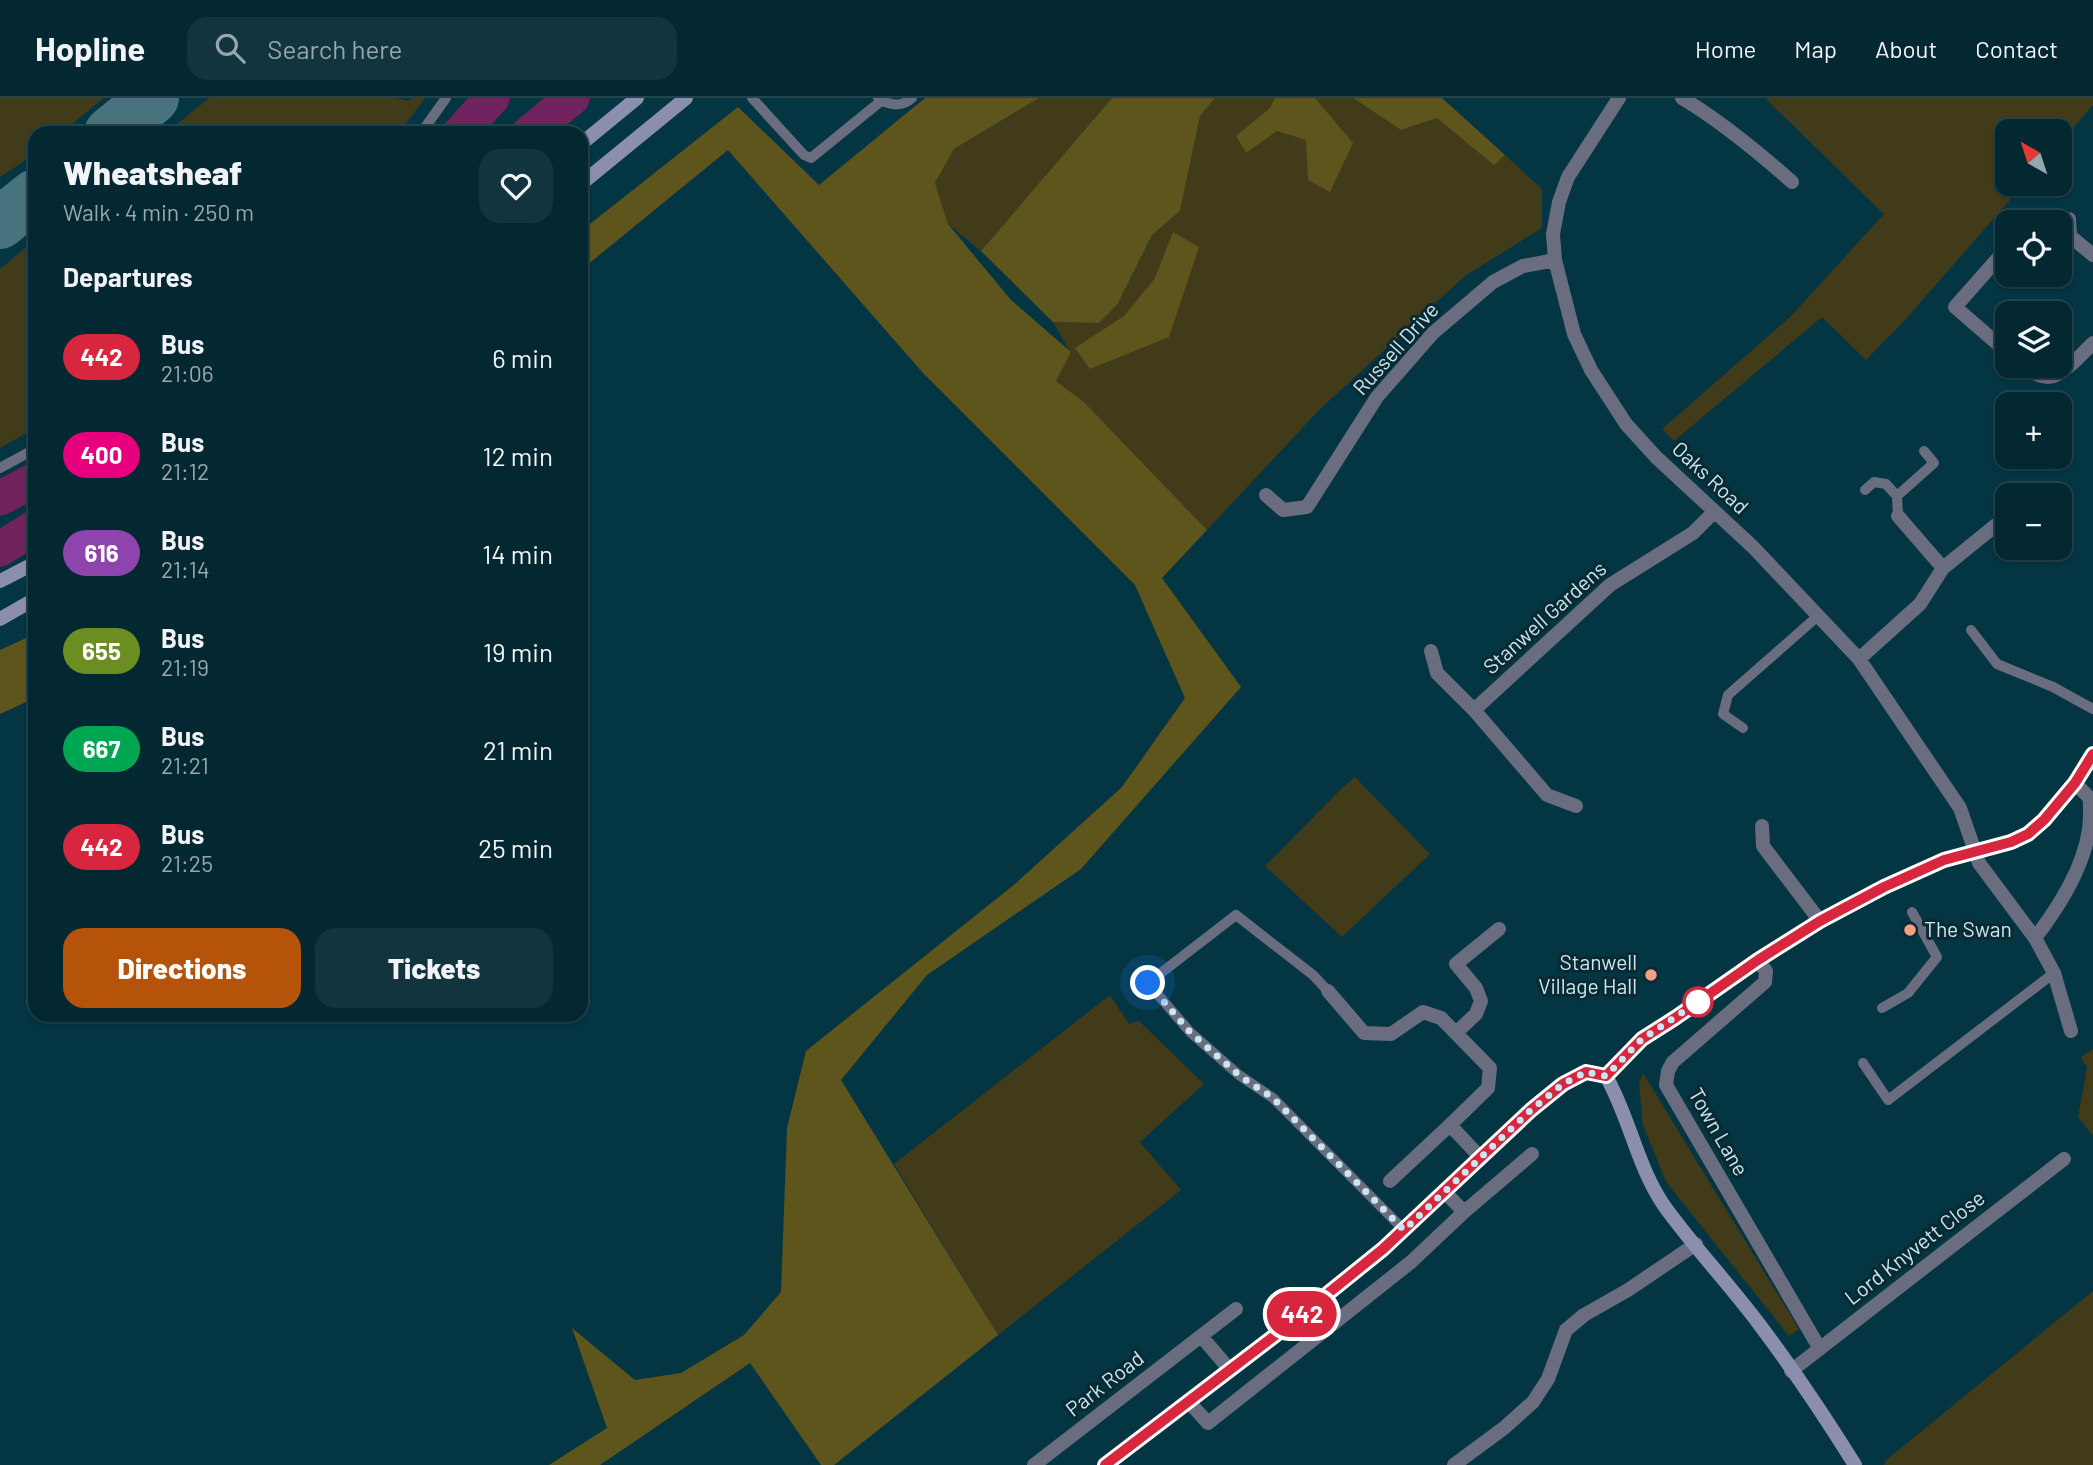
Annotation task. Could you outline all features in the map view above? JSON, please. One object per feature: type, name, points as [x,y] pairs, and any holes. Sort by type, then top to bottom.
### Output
[{"type":"main road","points":[[588,138],[637,98]]},
{"type":"main road","points":[[588,178],[687,99]]},
{"type":"main road","points":[[0,581],[28,567]]},
{"type":"main road","points":[[0,619],[28,603]]},
{"type":"main road","points":[[1105,1465],[1363,1266],[1531,1110],[1563,1084],[1586,1072],[1606,1076],[1618,1097],[1628,1131],[1645,1171],[1665,1206],[1759,1324],[1851,1464]]},
{"type":"street","name":"Oaks Road","points":[[1619,98],[1569,177],[1559,202],[1553,234],[1555,260],[1574,334],[1597,380],[1626,424],[1648,449],[1753,547],[1859,659],[1961,808],[1979,863],[2035,938],[2054,973],[2071,1031]]},
{"type":"street","points":[[1682,98],[1747,142],[1792,182]]},
{"type":"street","points":[[2072,238],[2093,255]]},
{"type":"street","name":"Russell Drive","points":[[1266,495],[1283,510],[1307,507],[1377,397],[1433,333],[1493,282],[1523,265],[1555,260]]},
{"type":"street","points":[[1995,262],[1955,307],[1995,342]]},
{"type":"street","points":[[2072,363],[2093,343]]},
{"type":"street","name":"Stanwell Gardens","points":[[1474,710],[1610,585],[1693,533],[1714,512]]},
{"type":"street","points":[[1898,516],[1943,568]]},
{"type":"street","points":[[1859,659],[1920,604],[1943,568],[1995,526]]},
{"type":"street","points":[[1431,651],[1437,673],[1474,710],[1547,795],[1576,806]]},
{"type":"street","points":[[1606,1076],[1642,1039],[1820,921],[1897,887],[1944,860],[2011,842],[2028,834],[2044,820],[2075,783],[2093,754]]},
{"type":"street","points":[[2035,938],[2074,877],[2086,844],[2091,820],[2090,800],[2075,783]]},
{"type":"street","points":[[1762,826],[1763,846],[1820,921]]},
{"type":"street","points":[[1456,1033],[1476,1014],[1481,1001],[1476,988],[1456,964],[1499,929]]},
{"type":"street","name":"Town Lane","points":[[1758,960],[1766,971],[1765,982],[1672,1062],[1666,1085],[1820,1349]]},
{"type":"street","points":[[1328,990],[1364,1034],[1391,1034],[1423,1012],[1441,1018],[1490,1068],[1488,1088],[1390,1181]]},
{"type":"street","points":[[1450,1125],[1480,1157]]},
{"type":"street","points":[[1188,1401],[1208,1423],[1411,1262],[1532,1154]]},
{"type":"street","name":"Lord Knyvett Close","points":[[1791,1371],[2064,1159]]},
{"type":"street","points":[[1444,1191],[1464,1212]]},
{"type":"street","points":[[1454,1465],[1533,1402],[1548,1379],[1566,1330],[1584,1315],[1628,1290],[1696,1244]]},
{"type":"street","name":"Park Road","points":[[1034,1465],[1236,1309]]},
{"type":"street","points":[[1201,1336],[1230,1370]]},
{"type":"lane","points":[[426,126],[446,98]]},
{"type":"lane","points":[[752,98],[804,155],[811,158],[879,100],[894,105],[905,103],[912,98]]},
{"type":"lane","points":[[1897,496],[1934,463],[1924,451]]},
{"type":"lane","points":[[0,468],[28,453]]},
{"type":"lane","points":[[1866,490],[1874,482],[1886,484],[1897,496],[1898,516]]},
{"type":"lane","points":[[1743,728],[1723,714],[1728,695],[1819,615]]},
{"type":"lane","points":[[1971,630],[1997,664],[2053,687],[2093,709]]},
{"type":"lane","points":[[1882,1008],[1908,993],[1937,957],[1912,912]]},
{"type":"lane","points":[[1328,990],[1313,975],[1236,915],[1148,983],[1190,1032],[1240,1076],[1273,1098],[1404,1230]]},
{"type":"lane","points":[[1863,1063],[1888,1100],[2054,973]]},
{"type":"shaded area","points":[[0,98],[104,98],[70,126],[28,126],[28,159],[0,177]]},
{"type":"shaded area","points":[[209,98],[396,98],[408,101],[411,98],[425,98],[404,126],[175,126]]},
{"type":"shaded area","points":[[925,98],[1039,98],[954,149],[935,183],[948,224],[1011,300],[1071,352],[1056,381],[1084,402],[1207,530],[1162,578],[1241,687],[1081,869],[927,975],[841,1080],[998,1335],[834,1465],[821,1465],[750,1363],[600,1465],[549,1465],[607,1428],[572,1328],[635,1380],[681,1373],[744,1335],[781,1292],[787,1128],[806,1051],[1015,884],[1122,787],[1185,698],[1135,585],[923,373],[728,150],[588,264],[588,225],[738,107],[819,185]]},
{"type":"shaded area","points":[[1039,98],[1112,98],[981,251],[948,224],[935,183],[954,149]]},
{"type":"shaded area","points":[[1112,98],[1215,98],[1200,116],[1180,211],[1152,235],[1117,305],[1099,323],[1053,322],[981,251]]},
{"type":"shaded area","points":[[1215,98],[1353,98],[1401,130],[1437,118],[1494,164],[1505,155],[1542,189],[1542,228],[1465,276],[1321,408],[1207,530],[1084,402],[1056,381],[1070,352],[1053,322],[1099,323],[1117,305],[1152,235],[1180,211],[1200,116]]},
{"type":"shaded area","points":[[1275,98],[1315,98],[1353,143],[1330,192],[1308,180],[1306,140],[1277,131],[1246,153],[1236,136],[1270,108]]},
{"type":"shaded area","points":[[1353,98],[1442,98],[1505,155],[1494,165],[1437,118],[1401,130]]},
{"type":"shaded area","points":[[2093,98],[2093,105],[2072,129],[2072,119],[1995,119],[1995,196],[2013,196],[2001,210],[1995,210],[1995,217],[1866,360],[1822,317],[1674,441],[1662,429],[1791,316],[1884,214],[1766,99]]},
{"type":"shaded area","points":[[1173,232],[1199,247],[1169,337],[1090,369],[1075,348],[1124,316],[1155,278]]},
{"type":"shaded area","points":[[28,246],[28,432],[0,448],[0,269]]},
{"type":"shaded area","points":[[28,637],[28,701],[0,714],[0,650]]},
{"type":"shaded area","points":[[1355,777],[1430,854],[1342,937],[1265,866]]},
{"type":"shaded area","points":[[1110,995],[1129,1024],[1139,1021],[1204,1084],[1140,1142],[1181,1190],[998,1335],[894,1164]]},
{"type":"shaded area","points":[[2093,1049],[2093,1136],[2078,1117],[2087,1068],[2081,1057]]},
{"type":"shaded area","points":[[1643,1073],[1799,1329],[1789,1336],[1666,1182],[1643,1125],[1639,1084]]},
{"type":"shaded area","points":[[2093,1291],[2093,1465],[1884,1465],[1885,1461]]},
{"type":"waterway","points":[[466,126],[492,98]]},
{"type":"waterway","points":[[538,126],[572,98]]},
{"type":"waterway","points":[[0,498],[28,484]]},
{"type":"waterway","points":[[0,549],[28,531]]},
{"type":"taxiway","points":[[119,126],[153,98]]},
{"type":"taxiway","points":[[0,223],[28,201]]},
{"type":"bus line","name":"442","points":[[1105,1465],[1290,1324],[1383,1249],[1531,1110],[1563,1084],[1586,1072],[1606,1076],[1642,1039],[1820,921],[1884,887],[1944,860],[2011,842],[2028,834],[2044,820],[2075,783],[2093,754]]},
{"type":"place","name":"The Swan","points":[[1910,930]]},
{"type":"place","name":"Stanwell Village Hall","points":[[1651,975]]},
{"type":"route","points":[[1148,983],[1190,1032],[1240,1076],[1273,1098],[1404,1230],[1531,1110],[1563,1084],[1586,1072],[1606,1076],[1642,1039],[1698,1002]]}]
